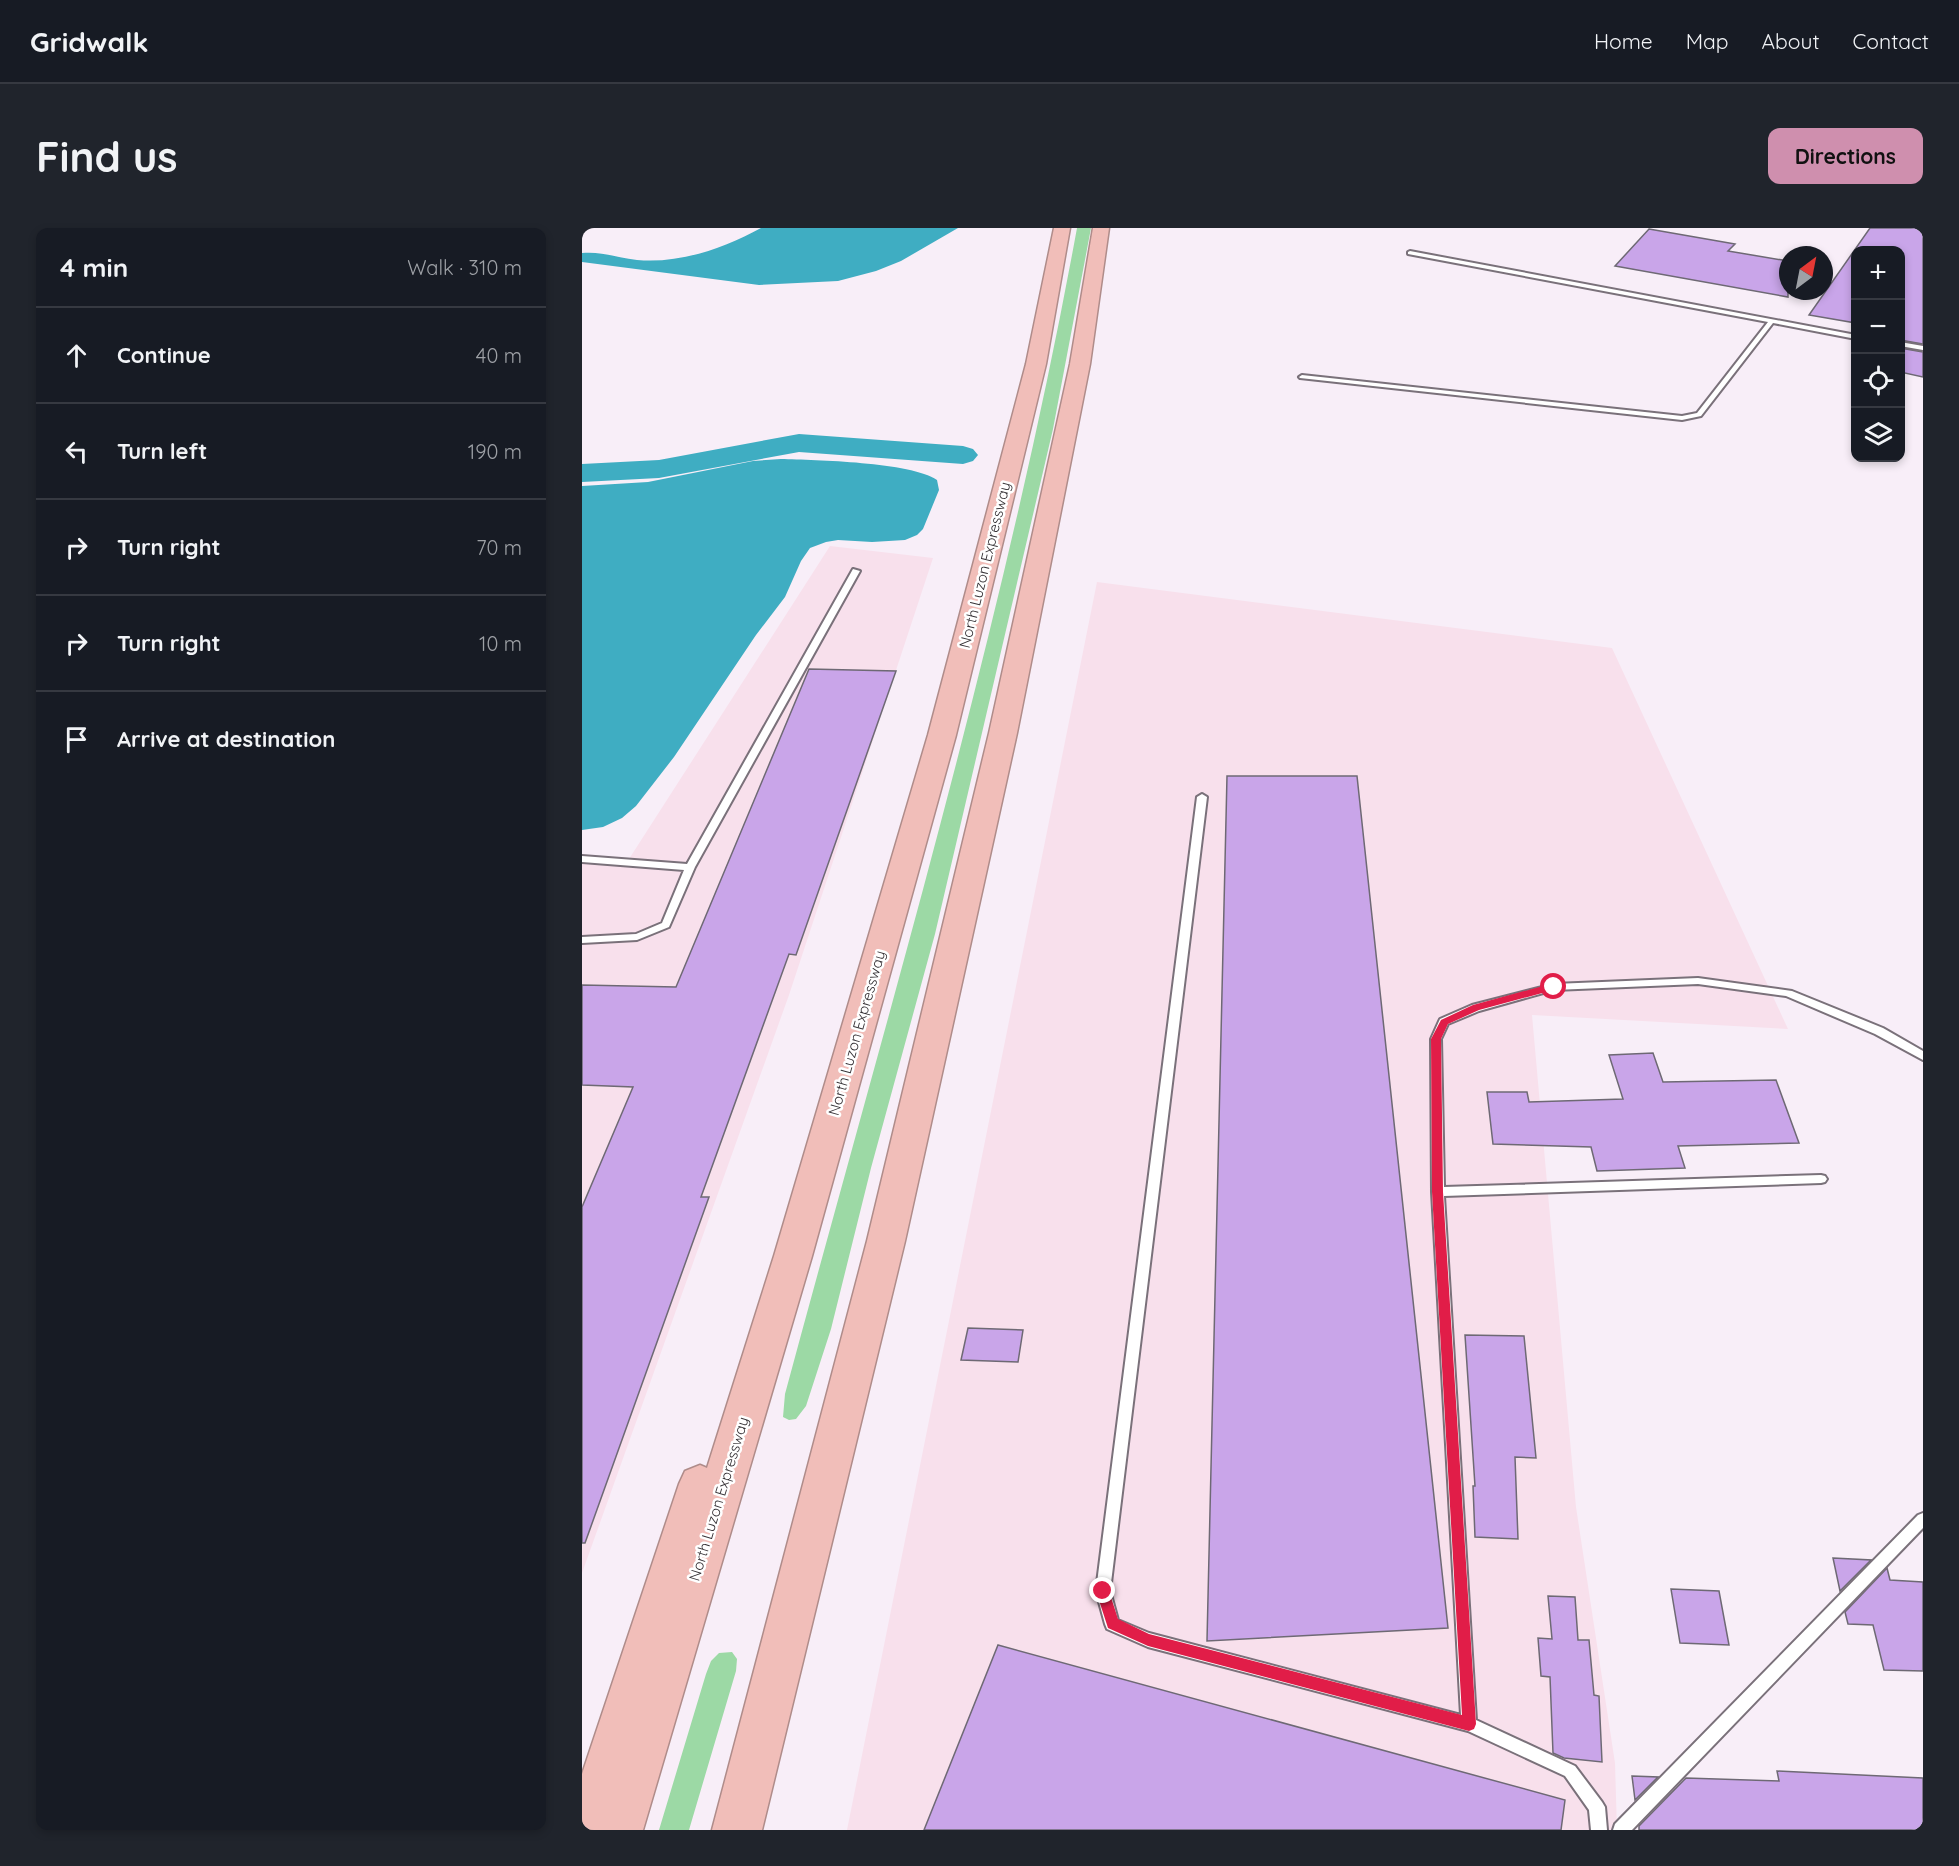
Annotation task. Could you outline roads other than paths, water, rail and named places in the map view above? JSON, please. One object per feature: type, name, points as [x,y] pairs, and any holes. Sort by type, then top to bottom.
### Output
[{"type":"highway","name":"North Luzon Expressway","points":[[618,1830],[793,1256],[942,735],[1036,364],[1062,228]]},
{"type":"highway","points":[[737,1830],[886,1242],[1003,733],[1080,364],[1101,228]]},
{"type":"highway","points":[[588,1830],[749,1335],[793,1256]]},
{"type":"lane","points":[[1410,253],[1851,336]]},
{"type":"lane","points":[[1302,377],[1694,418],[1699,415],[1771,322]]},
{"type":"lane","points":[[1905,345],[1923,348]]},
{"type":"lane","points":[[582,940],[637,937],[666,925],[690,867],[856,571]]},
{"type":"lane","points":[[1202,797],[1103,1591],[1112,1624],[1148,1640],[1469,1724],[1570,1771],[1597,1807],[1599,1830]]},
{"type":"lane","points":[[582,859],[690,867]]},
{"type":"lane","points":[[1469,1724],[1438,1192],[1436,1039],[1444,1022],[1476,1008],[1554,987],[1698,981],[1788,993],[1879,1031],[1923,1056]]},
{"type":"lane","points":[[1438,1192],[1821,1179]]},
{"type":"lane","points":[[1621,1830],[1923,1519]]},
{"type":"water","points":[[761,228],[958,228],[901,261],[876,271],[838,281],[759,285],[582,262],[582,253],[653,261],[685,257],[717,248]]},
{"type":"water","points":[[781,459],[862,463],[906,469],[937,480],[939,490],[923,529],[917,535],[905,540],[872,542],[838,540],[810,548],[801,561],[785,597],[756,635],[674,757],[636,806],[622,818],[603,827],[582,830],[582,486],[648,482],[753,461]]},
{"type":"waterway","points":[[582,473],[659,469],[799,443],[963,455]]}]
